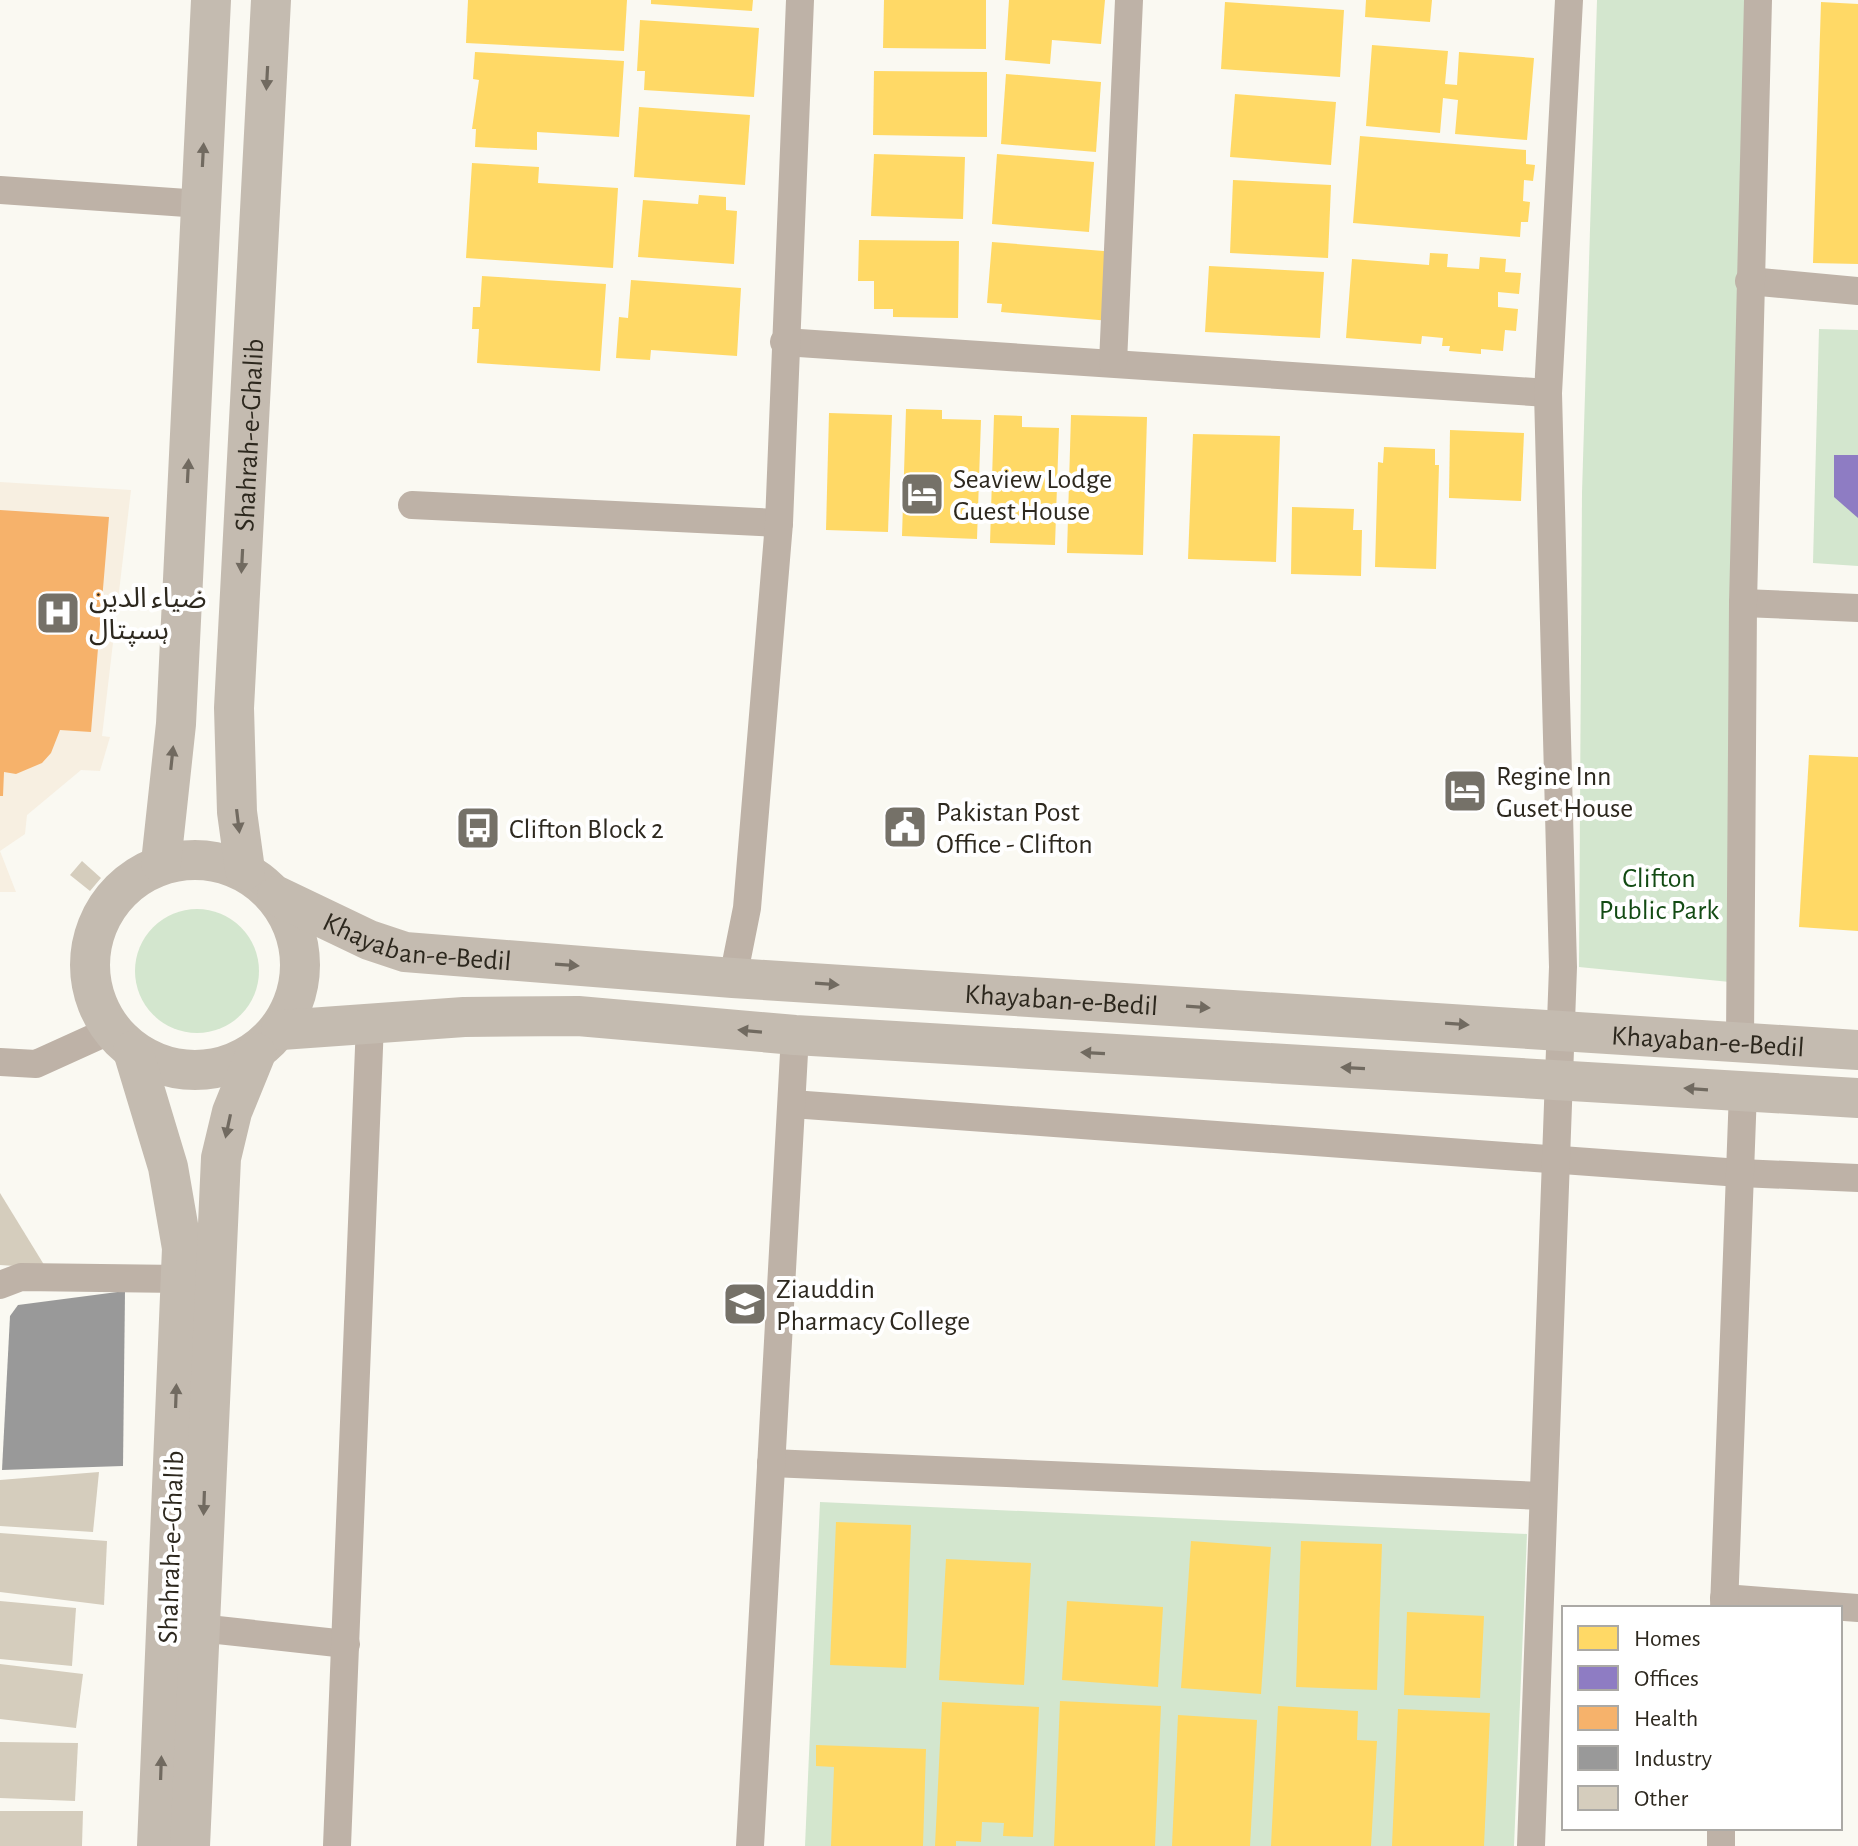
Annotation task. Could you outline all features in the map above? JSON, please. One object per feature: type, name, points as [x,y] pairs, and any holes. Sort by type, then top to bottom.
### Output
[{"type":"main road","name":"Shahrah-e-Ghalib","points":[[161,863],[176,724],[211,0]]},
{"type":"main road","name":"Shahrah-e-Ghalib","points":[[245,870],[235,776],[234,708],[271,0]]},
{"type":"main road","points":[[203,858],[245,870],[277,896],[299,939],[300,986],[232,1112],[192,1270],[168,1167],[122,1041],[98,1006],[90,979],[91,943],[105,909],[129,881],[161,863],[203,858]]},
{"type":"main road","name":"Khayaban-e-Bedil","points":[[277,896],[369,940],[405,952],[733,978],[1858,1050]]},
{"type":"main road","name":"Khayaban-e-Bedil","points":[[268,1042],[370,1023],[464,1017],[578,1016],[795,1035],[1858,1098]]},
{"type":"main road","points":[[122,1041],[172,1069],[216,1070],[268,1042]]},
{"type":"main road","name":"Shahrah-e-Ghalib","points":[[190,1846],[199,1628],[192,1270]]},
{"type":"main road","name":"Shahrah-e-Ghalib","points":[[157,1846],[192,1270]]},
{"type":"street","points":[[733,978],[747,908],[779,523],[800,0]]},
{"type":"street","points":[[1113,363],[1129,0]]},
{"type":"street","points":[[1531,1846],[1563,967],[1548,393],[1569,0]]},
{"type":"street","points":[[1740,1042],[1743,603],[1758,0]]},
{"type":"street","points":[[0,190],[201,204]]},
{"type":"street","points":[[1749,281],[1858,291]]},
{"type":"street","points":[[784,342],[1548,393]]},
{"type":"street","points":[[412,505],[779,523]]},
{"type":"street","points":[[1743,603],[1858,608]]},
{"type":"street","points":[[337,1846],[370,1023]]},
{"type":"street","points":[[750,1846],[795,1035]]},
{"type":"street","points":[[0,1062],[36,1064],[122,1041]]},
{"type":"street","points":[[1743,1091],[1724,1603],[1804,1606]]},
{"type":"street","points":[[792,1104],[1740,1173],[1858,1178]]},
{"type":"street","points":[[0,1285],[21,1277],[192,1270]]},
{"type":"street","points":[[771,1463],[1542,1496]]},
{"type":"street","points":[[199,1628],[346,1644]]},
{"type":"shaded area","name":"ضیاء الدین ہسپتال","points":[[0,482],[131,490],[102,736],[110,737],[100,771],[81,770],[27,815],[25,834],[0,851]]},
{"type":"shaded area","points":[[0,851],[16,892],[0,892]]},
{"type":"green space","name":"Clifton Public Park","points":[[1597,0],[1749,0],[1740,983],[1579,967],[1582,493]]},
{"type":"green space","points":[[1819,329],[1858,330],[1858,566],[1813,563]]},
{"type":"green space","points":[[197,909],[221,914],[241,927],[254,947],[259,971],[254,995],[241,1015],[221,1028],[197,1033],[173,1028],[153,1015],[140,995],[135,971],[140,947],[153,927],[173,914]]},
{"type":"green space","points":[[820,1502],[1527,1534],[1514,1846],[805,1846]]},
{"type":"building: Homes","points":[[468,0],[627,0],[624,51],[466,43]]},
{"type":"building: Homes","points":[[651,0],[753,0],[752,11],[651,4]]},
{"type":"building: Homes","points":[[884,0],[986,0],[986,49],[883,48]]},
{"type":"building: Homes","points":[[1009,0],[1105,0],[1101,44],[1052,40],[1050,64],[1005,60]]},
{"type":"building: Homes","points":[[1366,0],[1432,0],[1430,22],[1365,17]]},
{"type":"building: Homes","points":[[1225,2],[1344,10],[1340,77],[1221,69]]},
{"type":"building: Homes","points":[[1821,2],[1858,4],[1858,264],[1813,263]]},
{"type":"building: Homes","points":[[640,20],[759,28],[754,97],[644,90],[645,71],[637,71]]},
{"type":"building: Homes","points":[[1372,45],[1448,51],[1445,84],[1457,85],[1459,52],[1534,58],[1527,140],[1455,134],[1458,100],[1443,98],[1440,133],[1366,126]]},
{"type":"building: Homes","points":[[475,52],[624,61],[619,137],[537,132],[537,150],[475,147],[476,129],[472,129],[479,80],[473,79]]},
{"type":"building: Homes","points":[[874,71],[987,72],[987,137],[873,135]]},
{"type":"building: Homes","points":[[1006,74],[1101,82],[1096,152],[1001,144]]},
{"type":"building: Homes","points":[[1235,94],[1336,102],[1331,165],[1230,157]]},
{"type":"building: Homes","points":[[639,107],[750,115],[745,185],[634,177]]},
{"type":"building: Homes","points":[[1360,136],[1526,150],[1526,164],[1535,165],[1533,181],[1524,180],[1523,201],[1530,202],[1528,222],[1521,222],[1520,237],[1353,223]]},
{"type":"building: Homes","points":[[874,154],[965,157],[963,219],[871,216]]},
{"type":"building: Homes","points":[[997,154],[1094,162],[1089,232],[992,224]]},
{"type":"building: Homes","points":[[472,163],[539,167],[538,183],[618,188],[613,268],[466,258]]},
{"type":"building: Homes","points":[[1233,180],[1331,185],[1328,258],[1230,253]]},
{"type":"building: Homes","points":[[699,195],[726,197],[726,210],[737,211],[734,264],[638,257],[643,200],[698,204]]},
{"type":"building: Homes","points":[[859,240],[959,241],[958,318],[893,317],[893,309],[874,309],[874,281],[858,281]]},
{"type":"building: Homes","points":[[992,242],[1116,252],[1111,321],[1001,312],[1002,304],[987,303]]},
{"type":"building: Homes","points":[[1430,253],[1448,254],[1447,267],[1479,269],[1480,257],[1506,259],[1505,272],[1521,273],[1519,294],[1498,292],[1498,307],[1518,309],[1516,331],[1505,330],[1503,351],[1481,349],[1481,354],[1449,351],[1450,346],[1442,346],[1443,338],[1422,336],[1421,344],[1346,338],[1352,259],[1429,265]]},
{"type":"building: Homes","points":[[1209,266],[1324,272],[1320,338],[1205,332]]},
{"type":"building: Homes","points":[[482,276],[606,284],[600,371],[477,363],[479,329],[472,329],[473,307],[480,307]]},
{"type":"building: Homes","points":[[631,280],[741,288],[737,356],[651,350],[650,360],[616,358],[619,317],[628,318]]},
{"type":"building: Homes","points":[[906,409],[942,410],[942,419],[981,420],[977,539],[902,536]]},
{"type":"building: Homes","points":[[829,413],[892,415],[888,532],[826,530]]},
{"type":"building: Homes","points":[[994,415],[1022,416],[1022,427],[1059,428],[1055,545],[990,543]]},
{"type":"building: Homes","points":[[1071,415],[1147,417],[1143,555],[1067,553]]},
{"type":"building: Homes","points":[[1450,430],[1524,433],[1521,501],[1449,498]]},
{"type":"building: Homes","points":[[1193,434],[1280,436],[1276,562],[1188,559]]},
{"type":"building: Homes","points":[[1384,447],[1435,449],[1435,465],[1439,465],[1436,569],[1375,567],[1378,462],[1383,463]]},
{"type":"building: Homes","points":[[1292,507],[1354,509],[1353,530],[1362,530],[1361,576],[1291,574]]},
{"type":"building: Homes","points":[[1809,755],[1858,757],[1858,931],[1799,927]]},
{"type":"building: Homes","points":[[836,1522],[911,1525],[906,1668],[830,1665]]},
{"type":"building: Homes","points":[[1191,1541],[1271,1547],[1261,1694],[1181,1688]]},
{"type":"building: Homes","points":[[1301,1541],[1382,1544],[1377,1690],[1296,1687]]},
{"type":"building: Homes","points":[[946,1559],[1031,1563],[1024,1685],[939,1680]]},
{"type":"building: Homes","points":[[1067,1601],[1163,1607],[1158,1687],[1062,1680]]},
{"type":"building: Homes","points":[[1407,1612],[1484,1616],[1480,1698],[1404,1695]]},
{"type":"building: Homes","points":[[1060,1701],[1161,1706],[1155,1846],[1054,1846]]},
{"type":"building: Homes","points":[[942,1702],[1039,1707],[1033,1837],[1003,1836],[1004,1823],[982,1822],[981,1842],[956,1841],[956,1846],[935,1846]]},
{"type":"building: Homes","points":[[1278,1706],[1358,1711],[1357,1740],[1377,1741],[1371,1846],[1271,1846]]},
{"type":"building: Homes","points":[[1398,1709],[1490,1713],[1484,1846],[1392,1846]]},
{"type":"building: Homes","points":[[1178,1715],[1257,1720],[1250,1846],[1172,1846]]},
{"type":"building: Homes","points":[[816,1745],[926,1749],[923,1846],[831,1846],[834,1767],[816,1766]]},
{"type":"building: Offices","points":[[1834,455],[1858,455],[1858,518],[1834,497]]},
{"type":"building: Health","name":"ضیاء الدین ہسپتال","points":[[0,510],[109,517],[91,732],[60,730],[51,753],[42,763],[16,774],[4,772],[3,796],[0,796]]},
{"type":"building: Industry","points":[[125,1291],[123,1466],[2,1470],[10,1316],[18,1305]]},
{"type":"building: Other","points":[[82,861],[101,878],[90,891],[70,875]]},
{"type":"building: Other","points":[[0,1193],[46,1268],[0,1265]]},
{"type":"building: Other","points":[[99,1472],[93,1532],[0,1526],[0,1480]]},
{"type":"building: Other","points":[[0,1533],[107,1541],[104,1605],[0,1592]]},
{"type":"building: Other","points":[[0,1601],[76,1608],[72,1666],[0,1659]]},
{"type":"building: Other","points":[[0,1664],[83,1674],[76,1728],[0,1719]]},
{"type":"building: Other","points":[[0,1742],[78,1743],[75,1801],[0,1798]]},
{"type":"building: Other","points":[[0,1811],[83,1811],[82,1846],[0,1846]]},
{"type":"place","name":"Seaview Lodge Guest House","points":[[922,494]]},
{"type":"place","name":"ضیاء الدین ہسپتال","points":[[58,613]]},
{"type":"place","name":"Regine Inn Guset House","points":[[1465,791]]},
{"type":"place","name":"Pakistan Post Office - Clifton","points":[[905,827]]},
{"type":"place","name":"Clifton Block 2","points":[[478,828]]},
{"type":"place","name":"Ziauddin Pharmacy College","points":[[745,1304]]}]
